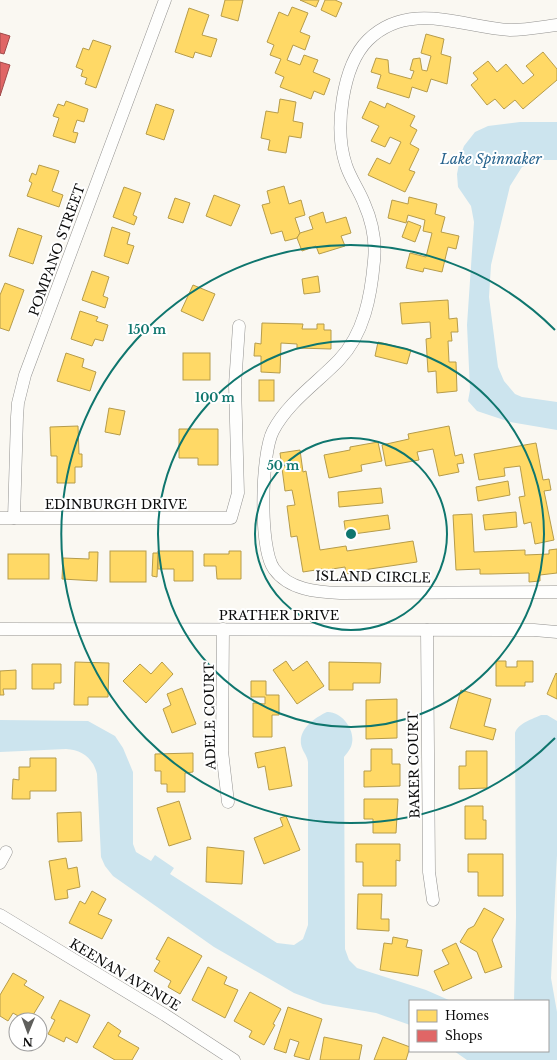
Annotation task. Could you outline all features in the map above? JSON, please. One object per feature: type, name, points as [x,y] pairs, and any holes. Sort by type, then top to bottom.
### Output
[{"type":"street","name":"POMPANO STREET","points":[[14,518],[18,403],[25,375],[165,0]]},
{"type":"street","name":"ISLAND CIRCLE","points":[[557,25],[510,30],[438,18],[418,18],[394,23],[380,30],[358,51],[352,63],[344,91],[341,136],[346,166],[365,204],[372,230],[374,258],[371,289],[363,320],[350,347],[340,359],[287,410],[271,434],[267,449],[264,493],[268,556],[274,569],[284,579],[296,586],[311,590],[340,593],[557,592]]},
{"type":"street","name":"EDINBURGH DRIVE","points":[[0,518],[231,518],[238,493],[236,385],[239,326]]},
{"type":"street","name":"PRATHER DRIVE","points":[[0,629],[534,630],[557,632]]},
{"type":"street","name":"ADELE COURT","points":[[223,629],[222,751],[228,802]]},
{"type":"street","name":"BAKER COURT","points":[[427,630],[429,872],[433,900]]},
{"type":"street","points":[[0,862],[6,852]]},
{"type":"street","name":"KEENAN AVENUE","points":[[0,915],[234,1060]]},
{"type":"water","name":"Lake Spinnaker","points":[[520,122],[557,122],[557,160],[539,160],[522,167],[510,186],[491,265],[489,297],[498,367],[504,381],[515,394],[522,397],[557,402],[557,430],[510,422],[477,411],[468,401],[470,390],[467,325],[474,222],[471,206],[458,187],[457,174],[464,146],[475,132],[488,126]]},
{"type":"water","points":[[327,712],[337,714],[346,722],[352,738],[351,747],[344,757],[345,949],[349,960],[357,968],[426,990],[449,1000],[409,1000],[409,1025],[376,1013],[323,1004],[294,993],[214,947],[113,876],[105,866],[101,857],[97,774],[93,763],[82,753],[66,749],[0,752],[0,720],[88,721],[115,736],[123,748],[133,772],[133,844],[136,852],[151,861],[155,855],[174,868],[170,874],[277,943],[294,945],[303,939],[308,925],[308,762],[301,744],[301,739],[305,729],[317,717]]},
{"type":"water","points":[[541,715],[547,715],[557,721],[557,855],[551,978],[557,1012],[557,1060],[467,1060],[455,1052],[549,1052],[549,1000],[514,1000],[516,917],[515,733],[522,724]]},
{"type":"building: Homes","points":[[225,0],[243,0],[238,21],[221,16]]},
{"type":"building: Homes","points":[[300,0],[319,0],[316,7]]},
{"type":"building: Homes","points":[[325,0],[335,0],[342,3],[336,17],[321,10]]},
{"type":"building: Homes","points":[[292,7],[308,13],[300,32],[310,36],[305,50],[293,45],[287,60],[300,65],[304,55],[318,60],[313,72],[330,79],[324,95],[314,91],[311,99],[280,87],[284,77],[275,73],[281,59],[270,55],[274,45],[267,42],[279,12],[288,16]]},
{"type":"building: Homes","points":[[189,8],[209,15],[202,35],[217,39],[211,57],[195,52],[193,58],[175,52]]},
{"type":"building: Homes","points":[[426,34],[444,39],[441,54],[451,57],[447,84],[431,79],[427,92],[412,87],[409,98],[377,88],[381,75],[371,72],[376,58],[388,60],[389,73],[411,79],[414,71],[410,70],[413,59],[420,58],[422,70],[427,71],[431,56],[421,53]]},
{"type":"building: Homes","points":[[93,40],[111,46],[96,88],[85,84],[87,78],[81,76],[83,70],[76,67],[83,48],[89,50]]},
{"type":"building: Homes","points":[[543,52],[557,69],[557,80],[523,109],[515,100],[504,109],[495,99],[487,105],[471,85],[478,79],[473,73],[488,61],[497,72],[506,64],[523,84],[534,75],[526,66]]},
{"type":"building: Homes","points":[[280,99],[296,102],[293,121],[303,123],[301,138],[289,136],[286,153],[268,150],[270,140],[261,138],[266,111],[278,113]]},
{"type":"building: Homes","points":[[66,101],[88,109],[84,122],[77,120],[73,132],[78,133],[75,143],[53,136],[59,118],[53,116],[58,104],[64,106]]},
{"type":"building: Homes","points":[[370,101],[385,108],[387,103],[415,116],[410,126],[417,130],[410,144],[419,149],[409,170],[415,172],[405,192],[368,175],[377,158],[390,164],[401,142],[390,137],[385,147],[371,141],[379,126],[362,118]]},
{"type":"building: Homes","points":[[156,104],[174,110],[164,140],[146,134]]},
{"type":"building: Homes","points":[[39,165],[59,171],[52,191],[63,195],[59,207],[27,196],[32,183],[29,181],[32,173],[36,175]]},
{"type":"building: Homes","points":[[284,186],[289,204],[301,200],[305,215],[295,218],[300,233],[297,238],[285,241],[282,231],[271,234],[262,205],[270,203],[267,191]]},
{"type":"building: Homes","points":[[124,187],[141,193],[133,215],[137,217],[134,225],[113,217]]},
{"type":"building: Homes","points":[[214,195],[240,205],[231,226],[206,216]]},
{"type":"building: Homes","points":[[409,197],[437,204],[435,214],[445,217],[441,232],[459,236],[456,249],[448,247],[442,272],[424,268],[423,272],[406,268],[410,253],[426,257],[432,233],[423,231],[425,220],[408,215],[406,223],[388,218],[392,200],[408,204]]},
{"type":"building: Homes","points":[[175,198],[190,203],[183,223],[168,218]]},
{"type":"building: Homes","points":[[323,212],[326,223],[346,217],[351,233],[341,236],[345,246],[319,254],[316,246],[302,251],[297,238],[300,233],[313,229],[309,217]]},
{"type":"building: Homes","points":[[408,221],[421,226],[415,242],[402,237]]},
{"type":"building: Homes","points":[[112,227],[130,233],[127,244],[134,246],[128,264],[104,256]]},
{"type":"building: Homes","points":[[18,228],[42,236],[33,264],[9,256]]},
{"type":"building: Homes","points":[[92,271],[109,277],[103,296],[108,298],[105,308],[82,300]]},
{"type":"building: Homes","points":[[318,276],[320,292],[304,294],[302,279]]},
{"type":"building: Homes","points":[[5,283],[24,290],[9,331],[0,328],[0,295]]},
{"type":"building: Homes","points":[[193,285],[215,294],[203,321],[181,311]]},
{"type":"building: Homes","points":[[448,300],[449,319],[457,318],[458,332],[451,332],[452,341],[448,341],[449,362],[456,362],[457,391],[437,393],[436,371],[428,372],[426,339],[431,338],[430,322],[402,324],[400,303]]},
{"type":"building: Homes","points":[[80,311],[98,317],[96,321],[108,325],[103,341],[95,339],[92,346],[71,339]]},
{"type":"building: Homes","points":[[262,323],[303,324],[302,329],[317,329],[317,324],[324,324],[324,330],[331,330],[331,349],[297,348],[297,344],[281,343],[280,373],[261,372],[261,356],[254,356],[255,343],[261,344]]},
{"type":"building: Homes","points":[[378,342],[411,350],[407,364],[375,356]]},
{"type":"building: Homes","points":[[66,353],[84,359],[82,367],[96,372],[90,391],[57,381]]},
{"type":"building: Homes","points":[[183,353],[210,353],[210,380],[183,380]]},
{"type":"building: Homes","points":[[259,380],[274,380],[274,401],[259,401]]},
{"type":"building: Homes","points":[[109,408],[125,411],[120,435],[105,432]]},
{"type":"building: Homes","points":[[78,426],[79,454],[82,454],[82,467],[75,467],[75,483],[57,483],[57,456],[51,456],[50,427]]},
{"type":"building: Homes","points":[[449,426],[455,456],[462,454],[464,463],[457,464],[459,472],[439,476],[433,449],[417,452],[419,460],[386,466],[382,445],[409,439],[408,434]]},
{"type":"building: Homes","points":[[179,429],[218,429],[218,465],[198,465],[198,458],[179,458]]},
{"type":"building: Homes","points":[[378,442],[382,461],[361,465],[362,471],[329,478],[324,455],[350,450],[350,447]]},
{"type":"building: Homes","points":[[536,443],[543,480],[549,479],[551,490],[544,491],[554,540],[535,544],[531,522],[524,524],[519,497],[525,496],[520,466],[504,468],[505,476],[479,480],[474,454]]},
{"type":"building: Homes","points":[[300,450],[303,472],[306,471],[320,550],[346,546],[347,551],[413,541],[417,562],[363,570],[364,578],[353,579],[352,573],[346,574],[345,567],[332,569],[333,574],[324,575],[322,569],[303,572],[297,536],[291,537],[287,506],[295,505],[292,490],[285,491],[280,453]]},
{"type":"building: Homes","points":[[508,481],[510,495],[478,501],[476,487]]},
{"type":"building: Homes","points":[[381,488],[383,503],[339,507],[338,492]]},
{"type":"building: Homes","points":[[516,512],[517,527],[485,530],[483,515]]},
{"type":"building: Homes","points":[[472,514],[474,552],[525,550],[525,555],[549,554],[549,550],[557,549],[557,573],[540,575],[540,581],[529,582],[529,573],[480,574],[480,569],[456,570],[453,515]]},
{"type":"building: Homes","points":[[388,515],[390,529],[346,535],[344,521]]},
{"type":"building: Homes","points":[[110,551],[146,551],[146,582],[110,582]]},
{"type":"building: Homes","points":[[158,551],[193,551],[193,581],[174,581],[174,569],[158,569]]},
{"type":"building: Homes","points":[[229,551],[241,551],[241,579],[217,579],[216,566],[204,566],[204,554],[229,554]]},
{"type":"building: Homes","points":[[89,552],[98,552],[97,581],[62,579],[63,558],[89,559]]},
{"type":"building: Homes","points":[[153,553],[158,553],[157,577],[152,576]]},
{"type":"building: Homes","points":[[8,554],[49,554],[49,579],[8,579]]},
{"type":"building: Homes","points":[[286,661],[293,671],[307,661],[324,686],[297,704],[273,670]]},
{"type":"building: Homes","points":[[496,661],[506,661],[506,667],[517,667],[517,661],[533,661],[533,682],[525,682],[525,686],[496,686]]},
{"type":"building: Homes","points":[[75,662],[109,663],[108,697],[88,697],[88,705],[74,705]]},
{"type":"building: Homes","points":[[162,662],[173,674],[146,703],[123,681],[140,664],[151,674]]},
{"type":"building: Homes","points":[[329,662],[381,663],[380,683],[353,683],[353,690],[329,690]]},
{"type":"building: Homes","points":[[32,664],[61,664],[61,683],[54,683],[54,689],[32,689]]},
{"type":"building: Homes","points":[[16,670],[16,689],[3,689],[4,695],[0,695],[0,671]]},
{"type":"building: Homes","points":[[556,673],[557,674],[557,699],[547,694]]},
{"type":"building: Homes","points":[[251,681],[266,681],[266,695],[279,695],[279,715],[272,715],[272,737],[253,737],[253,703],[265,704],[265,697],[251,697]]},
{"type":"building: Homes","points":[[182,688],[196,724],[172,733],[163,709],[171,705],[167,694]]},
{"type":"building: Homes","points":[[461,690],[491,699],[484,726],[496,729],[493,740],[450,728]]},
{"type":"building: Homes","points":[[397,699],[397,738],[366,739],[366,700]]},
{"type":"building: Homes","points":[[285,747],[292,786],[269,790],[265,766],[258,768],[255,753]]},
{"type":"building: Homes","points":[[371,749],[392,749],[392,764],[400,764],[400,786],[364,787],[364,771],[371,771]]},
{"type":"building: Homes","points":[[466,751],[487,751],[487,788],[459,789],[459,766],[466,766]]},
{"type":"building: Homes","points":[[193,753],[193,772],[185,773],[185,792],[167,792],[167,784],[161,784],[161,771],[155,771],[155,754]]},
{"type":"building: Homes","points":[[30,758],[56,758],[56,791],[30,791],[30,799],[12,799],[13,779],[19,780],[19,767],[30,767]]},
{"type":"building: Homes","points":[[364,799],[398,799],[396,833],[373,833],[373,819],[364,819]]},
{"type":"building: Homes","points":[[179,801],[191,839],[169,846],[157,808]]},
{"type":"building: Homes","points":[[465,806],[483,806],[483,820],[486,820],[486,839],[465,839]]},
{"type":"building: Homes","points":[[81,812],[82,841],[58,842],[57,813]]},
{"type":"building: Homes","points":[[286,816],[300,850],[264,864],[254,838],[283,826],[280,818]]},
{"type":"building: Homes","points":[[356,844],[400,844],[400,861],[396,860],[396,886],[363,886],[363,862],[356,862]]},
{"type":"building: Homes","points":[[207,847],[244,851],[242,884],[206,882]]},
{"type":"building: Homes","points":[[468,854],[503,854],[503,896],[478,896],[478,872],[468,872]]},
{"type":"building: Homes","points":[[66,858],[68,869],[77,867],[80,887],[67,890],[68,898],[55,900],[49,861]]},
{"type":"building: Homes","points":[[92,891],[106,899],[98,914],[112,920],[102,939],[69,923],[80,901],[85,904]]},
{"type":"building: Homes","points":[[358,894],[382,894],[381,919],[389,919],[389,931],[357,929]]},
{"type":"building: Homes","points":[[484,908],[504,919],[492,940],[502,967],[485,973],[477,952],[460,942],[468,929],[474,926]]},
{"type":"building: Homes","points":[[168,937],[202,956],[180,994],[168,987],[171,981],[154,971],[160,961],[156,959]]},
{"type":"building: Homes","points":[[393,937],[408,940],[406,947],[422,950],[418,976],[380,970],[384,943],[392,944]]},
{"type":"building: Homes","points":[[456,943],[472,978],[443,991],[434,971],[449,964],[442,950]]},
{"type":"building: Homes","points":[[208,967],[227,977],[224,984],[238,990],[225,1018],[192,1000]]},
{"type":"building: Homes","points":[[13,973],[27,981],[24,985],[44,997],[35,1012],[8,1012],[8,1021],[0,1016],[0,995]]},
{"type":"building: Homes","points":[[250,992],[281,1009],[273,1024],[275,1025],[264,1045],[249,1037],[252,1031],[234,1021]]},
{"type":"building: Homes","points":[[60,1000],[90,1015],[77,1043],[66,1037],[64,1042],[48,1034],[55,1020],[51,1018]]},
{"type":"building: Homes","points":[[288,1007],[322,1019],[309,1060],[294,1056],[299,1042],[290,1039],[286,1053],[274,1049]]},
{"type":"building: Homes","points":[[108,1022],[121,1031],[118,1036],[139,1048],[132,1060],[115,1060],[93,1047]]},
{"type":"building: Homes","points":[[324,1037],[362,1045],[359,1060],[320,1060]]},
{"type":"building: Homes","points":[[383,1037],[409,1047],[406,1060],[374,1060]]},
{"type":"building: Shops","points":[[0,33],[10,36],[4,54],[0,53]]},
{"type":"building: Shops","points":[[0,62],[10,65],[0,96]]}]
